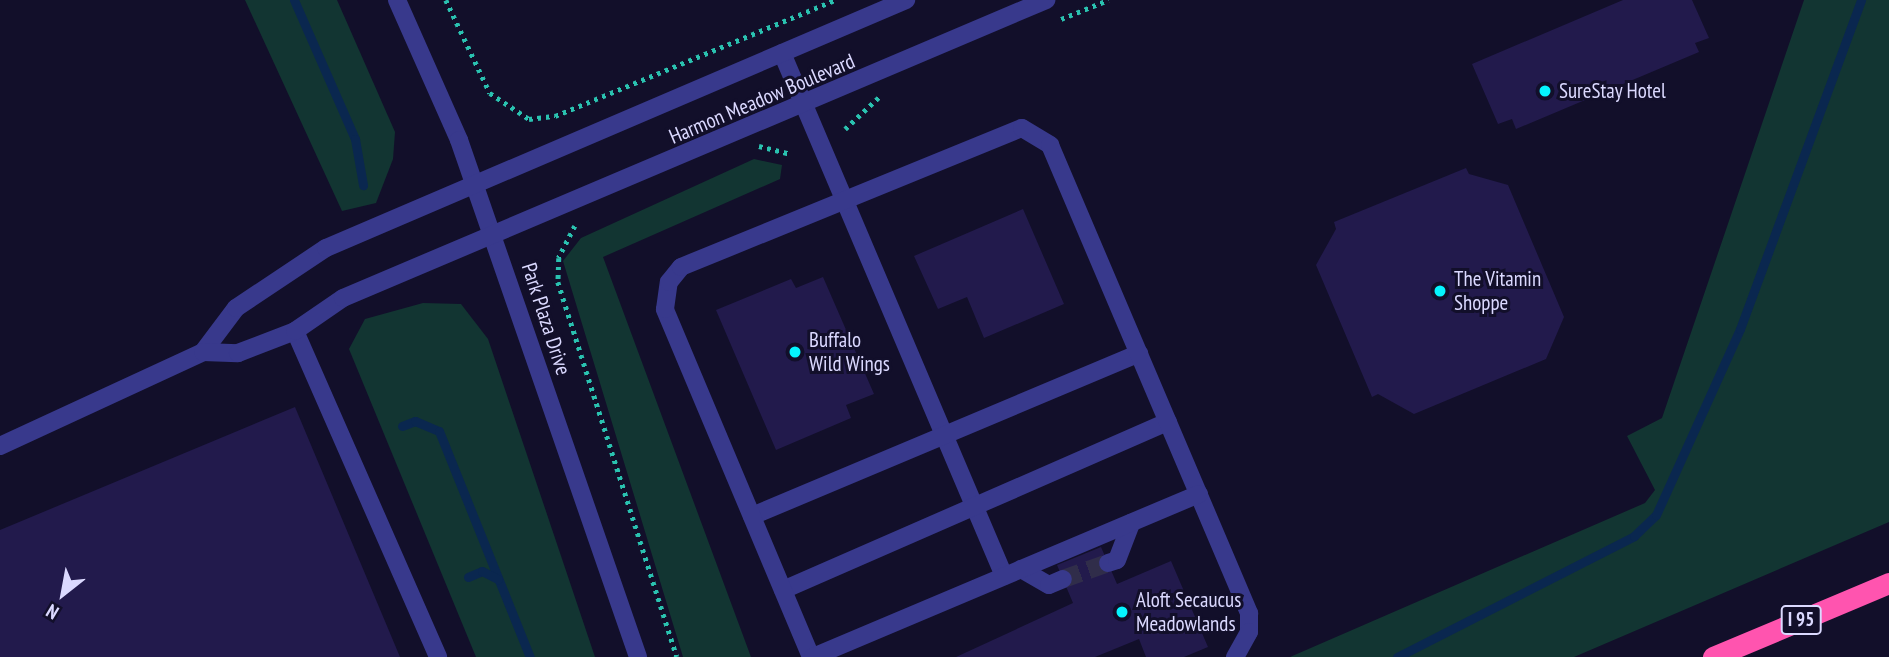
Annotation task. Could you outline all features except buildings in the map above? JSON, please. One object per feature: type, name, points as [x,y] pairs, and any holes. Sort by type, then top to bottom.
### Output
[{"type":"highway","name":"I 95","points":[[1713,657],[1889,583]]},
{"type":"street","name":"Park Plaza Drive","points":[[397,0],[476,184],[638,657]]},
{"type":"street","name":"Harmon Meadow Boulevard","points":[[203,352],[236,308],[326,248],[906,0]]},
{"type":"street","name":"Harmon Meadow Boulevard","points":[[203,352],[238,353],[295,331],[343,298],[493,233],[804,107],[1046,0]]},
{"type":"street","points":[[782,53],[840,201],[1004,576]]},
{"type":"street","points":[[1199,494],[812,657],[665,309],[665,292],[681,267],[1013,130],[1032,131],[1050,145],[1139,353],[1168,422],[1199,494],[1249,612],[1249,632],[1235,657]]},
{"type":"street","points":[[295,331],[438,657]]},
{"type":"street","points":[[0,446],[203,352]]},
{"type":"street","points":[[752,516],[1139,353]]},
{"type":"street","points":[[783,590],[1168,422]]},
{"type":"street","points":[[1108,563],[1117,559],[1131,523]]},
{"type":"street","points":[[1021,569],[1049,585],[1063,579]]},
{"type":"path","points":[[446,0],[490,93],[529,119],[555,116],[835,0]]},
{"type":"path","points":[[747,151],[760,146],[788,153]]},
{"type":"path","points":[[584,219],[569,232],[558,282],[677,657]]},
{"type":"green space","points":[[245,0],[337,0],[395,132],[393,159],[376,203],[342,211]]},
{"type":"green space","points":[[1804,0],[1889,0],[1889,522],[1574,657],[1290,657],[1645,503],[1655,490],[1627,436],[1662,418]]},
{"type":"green space","points":[[754,159],[782,165],[780,179],[603,257],[751,657],[683,657],[563,261],[581,238]]},
{"type":"green space","points":[[423,303],[461,304],[488,339],[595,657],[476,657],[349,349],[365,319]]},
{"type":"waterway","points":[[294,0],[355,139],[363,185]]},
{"type":"waterway","points":[[1397,657],[1634,536],[1656,515],[1740,329],[1861,0]]},
{"type":"waterway","points":[[402,426],[415,421],[439,431],[530,657]]},
{"type":"waterway","points":[[468,577],[482,571],[498,579]]},
{"type":"tunnel","points":[[1063,579],[1108,563]]},
{"type":"place","name":"SureStay Hotel","points":[[1545,91]]},
{"type":"place","name":"The Vitamin Shoppe","points":[[1440,291]]},
{"type":"place","name":"Buffalo Wild Wings","points":[[795,352]]},
{"type":"place","name":"Aloft Secaucus Meadowlands","points":[[1122,612]]}]
